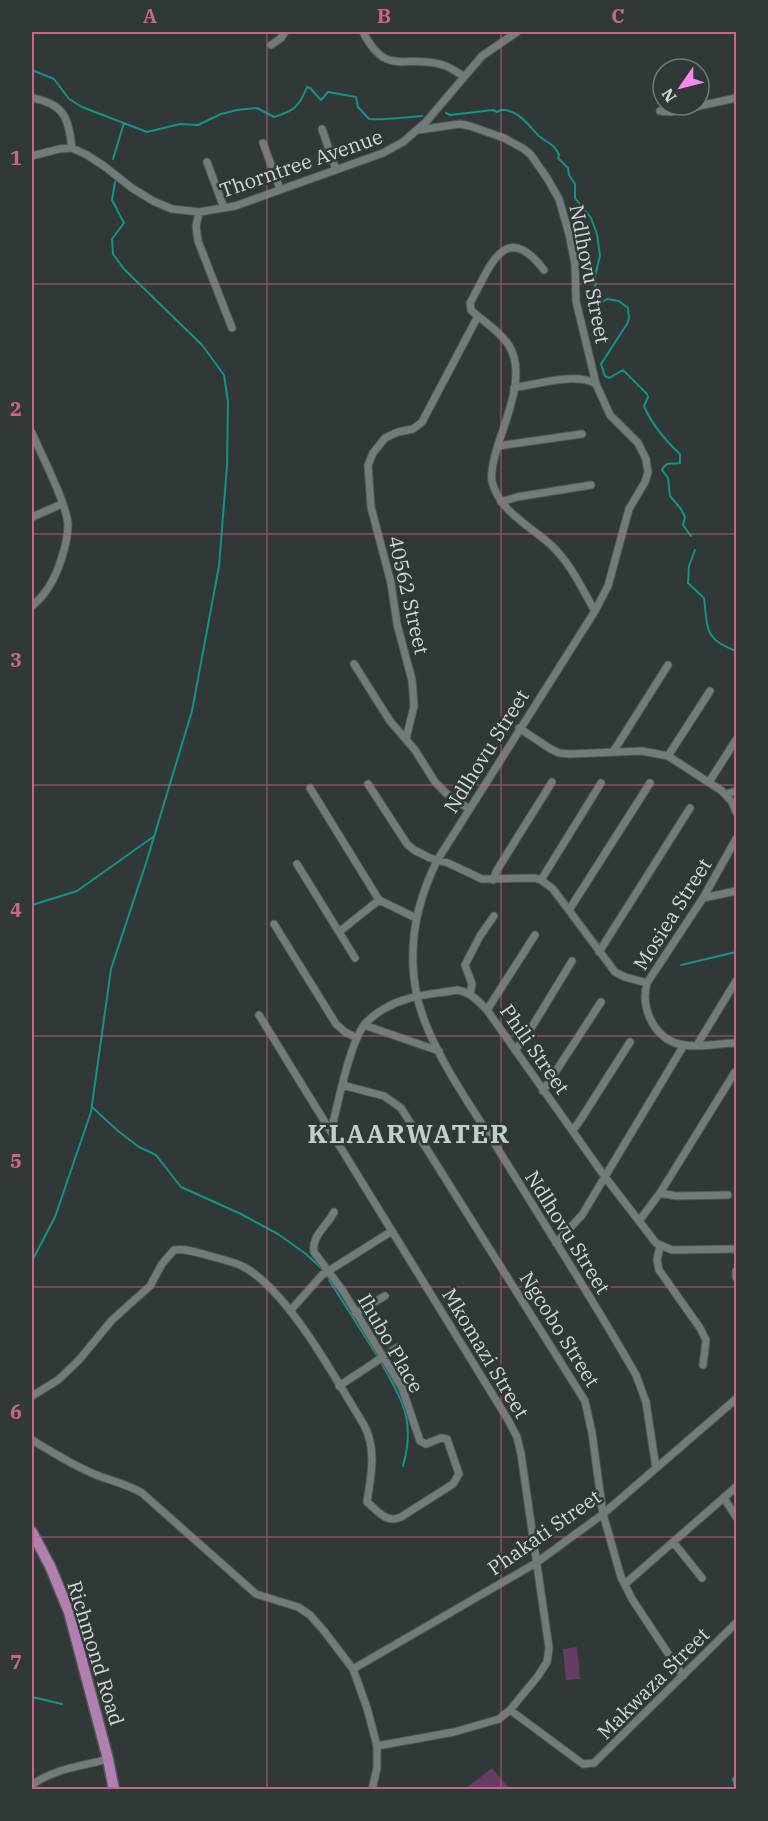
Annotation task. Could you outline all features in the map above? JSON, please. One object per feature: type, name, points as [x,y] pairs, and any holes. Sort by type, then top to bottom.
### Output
[{"type":"highway","name":"Richmond Road","points":[[32,1532],[50,1566],[69,1612],[114,1790]]},
{"type":"street","points":[[271,45],[285,32]]},
{"type":"street","points":[[363,32],[372,48],[383,58],[402,62],[441,64],[463,76]]},
{"type":"street","name":"Thorntree Avenue","points":[[72,148],[104,166],[153,201],[172,209],[199,212],[224,208],[390,149],[418,130],[482,56],[517,32]]},
{"type":"street","points":[[32,98],[41,100],[63,112],[69,123],[72,148],[32,156]]},
{"type":"street","points":[[711,103],[736,98]]},
{"type":"street","name":"Ndlhovu Street","points":[[418,130],[460,124],[504,138],[531,155],[547,178],[558,199],[569,234],[575,264],[576,300],[596,384],[610,415],[638,443],[646,459],[648,472],[645,482],[629,509],[608,586],[438,860],[420,899],[413,951],[417,997],[429,1032],[478,1118],[624,1353],[642,1388],[656,1468]]},
{"type":"street","points":[[322,129],[336,170]]},
{"type":"street","points":[[263,143],[280,189]]},
{"type":"street","points":[[207,162],[224,208]]},
{"type":"street","points":[[199,212],[196,226],[198,241],[232,328]]},
{"type":"street","points":[[544,270],[533,255],[527,251],[512,248],[500,252],[494,258],[470,303],[471,310],[491,325],[509,345],[516,361],[517,378],[491,476],[501,502],[552,546],[573,573],[594,611]]},
{"type":"street","name":"40562 Street","points":[[406,739],[414,706],[412,680],[397,624],[391,583],[372,507],[368,471],[371,458],[385,438],[413,429],[422,422],[478,316]]},
{"type":"street","points":[[514,388],[576,379],[596,384]]},
{"type":"street","points":[[32,433],[67,516],[68,534],[61,562],[50,587],[32,606]]},
{"type":"street","points":[[498,446],[582,434]]},
{"type":"street","points":[[32,458],[41,454]]},
{"type":"street","points":[[501,502],[591,484]]},
{"type":"street","points":[[32,517],[62,504]]},
{"type":"street","points":[[354,664],[390,721],[406,739],[435,782],[447,794],[469,809]]},
{"type":"street","points":[[614,752],[668,665]]},
{"type":"street","points":[[668,756],[710,691]]},
{"type":"street","points":[[519,728],[559,753],[642,751],[668,756],[726,794],[736,812]]},
{"type":"street","points":[[709,782],[736,740]]},
{"type":"street","points":[[493,880],[552,782]]},
{"type":"street","points":[[541,880],[601,783]]},
{"type":"street","points":[[568,910],[650,783]]},
{"type":"street","points":[[368,784],[407,844],[414,850],[482,879],[530,878],[541,880],[553,889],[618,975],[647,983]]},
{"type":"street","points":[[310,788],[379,900],[416,918]]},
{"type":"street","points":[[726,794],[736,791]]},
{"type":"street","points":[[600,952],[690,808]]},
{"type":"street","name":"Mosiea Street","points":[[684,1045],[664,1036],[650,1018],[644,994],[647,983],[703,898],[736,840]]},
{"type":"street","points":[[297,864],[355,958]]},
{"type":"street","points":[[703,898],[736,891]]},
{"type":"street","points":[[339,932],[379,900]]},
{"type":"street","points":[[331,1131],[342,1085],[357,1038],[364,1025],[377,1013],[405,999],[457,990],[470,994],[472,984],[465,965],[480,936],[494,916]]},
{"type":"street","points":[[274,924],[336,1024],[357,1038]]},
{"type":"street","points":[[488,1010],[535,935]]},
{"type":"street","points":[[515,1050],[527,1035],[572,962]]},
{"type":"street","points":[[697,1045],[736,981]]},
{"type":"street","name":"Phili Street","points":[[470,994],[488,1010],[605,1177],[660,1246]]},
{"type":"street","points":[[543,1091],[601,1002]]},
{"type":"street","name":"Mkomazi Street","points":[[259,1015],[458,1335],[513,1429],[521,1454],[549,1648],[547,1662],[510,1710],[499,1719],[484,1725],[377,1746]]},
{"type":"street","points":[[364,1025],[439,1051]]},
{"type":"street","points":[[573,1130],[630,1042]]},
{"type":"street","points":[[556,1244],[582,1215],[684,1045],[736,1043]]},
{"type":"street","points":[[639,1221],[660,1193],[735,1072]]},
{"type":"street","name":"Ngcobo Street","points":[[342,1085],[384,1096],[401,1108],[585,1401],[592,1433],[603,1514],[625,1584],[632,1599],[683,1676]]},
{"type":"street","points":[[660,1193],[676,1196],[728,1195]]},
{"type":"street","name":"Ihubo Place","points":[[334,1212],[318,1235],[313,1247],[316,1255],[329,1270],[402,1388],[420,1441],[426,1444],[441,1438],[447,1439],[459,1474],[453,1484],[394,1520],[384,1517],[367,1502],[372,1443],[366,1428],[339,1386]]},
{"type":"street","points":[[290,1311],[329,1270],[392,1231]]},
{"type":"street","points":[[703,1365],[706,1340],[659,1270],[657,1260],[660,1246],[672,1250],[736,1249]]},
{"type":"street","points":[[32,1396],[58,1380],[79,1360],[112,1320],[150,1286],[162,1264],[174,1250],[184,1250],[237,1264],[249,1270],[270,1287],[290,1311],[339,1386],[398,1347]]},
{"type":"street","points":[[736,1271],[736,1277]]},
{"type":"street","points":[[355,1313],[385,1296]]},
{"type":"street","name":"Phakati Street","points":[[353,1669],[536,1563],[603,1514],[736,1399]]},
{"type":"street","points":[[32,1440],[71,1463],[96,1475],[129,1485],[142,1493],[256,1594],[288,1602],[310,1615],[353,1669],[367,1708],[377,1746],[377,1768],[372,1790]]},
{"type":"street","points":[[625,1584],[736,1487]]},
{"type":"street","points":[[724,1498],[736,1517]]},
{"type":"street","points":[[673,1542],[702,1578]]},
{"type":"street","name":"Makwaza Street","points":[[510,1710],[578,1760],[590,1765],[598,1761],[736,1623]]},
{"type":"street","points":[[32,1785],[43,1776],[54,1772],[108,1759]]},
{"type":"shaded area","points":[[577,1647],[580,1679],[566,1680],[563,1649]]},
{"type":"shaded area","points":[[492,1768],[510,1789],[465,1789]]},
{"type":"waterway","points":[[32,70],[54,79],[69,99],[82,107],[147,132],[180,124],[198,125],[221,114],[237,110],[257,108],[274,117],[295,107],[307,87],[321,100],[328,92],[356,97],[358,107],[369,119],[422,116]]},
{"type":"waterway","points":[[446,113],[450,115],[493,110],[513,112],[553,146],[559,155],[558,158],[568,168],[569,175],[575,184],[575,198],[591,218],[597,234],[600,256],[595,276],[596,284],[588,300],[593,305],[598,305],[607,299],[619,301],[628,308],[627,324],[601,364],[605,376],[609,378],[623,370],[647,394],[644,406],[647,413],[680,454],[680,463],[668,464],[662,470],[668,478],[670,496],[681,509],[685,517],[683,525],[691,536]]},
{"type":"waterway","points":[[113,159],[124,123]]},
{"type":"waterway","points":[[32,1261],[55,1217],[91,1112],[111,969],[192,711],[219,566],[227,466],[228,402],[224,375],[202,345],[124,269],[113,254],[112,239],[124,223],[112,200],[115,182]]},
{"type":"waterway","points":[[695,550],[689,566],[688,583],[704,598],[709,632],[718,642],[736,651]]},
{"type":"waterway","points":[[32,905],[77,891],[153,837]]},
{"type":"waterway","points":[[681,965],[736,952]]},
{"type":"waterway","points":[[92,1107],[139,1147],[156,1155],[181,1187],[241,1214],[278,1234],[322,1269]]},
{"type":"waterway","points":[[329,1280],[378,1357]]},
{"type":"waterway","points":[[381,1362],[405,1411],[408,1436],[403,1466]]},
{"type":"waterway","points":[[32,1697],[62,1704]]},
{"type":"waterway","points":[[736,1775],[733,1779],[736,1790]]},
{"type":"district","name":"KLAARWATER","points":[[409,1133]]}]
